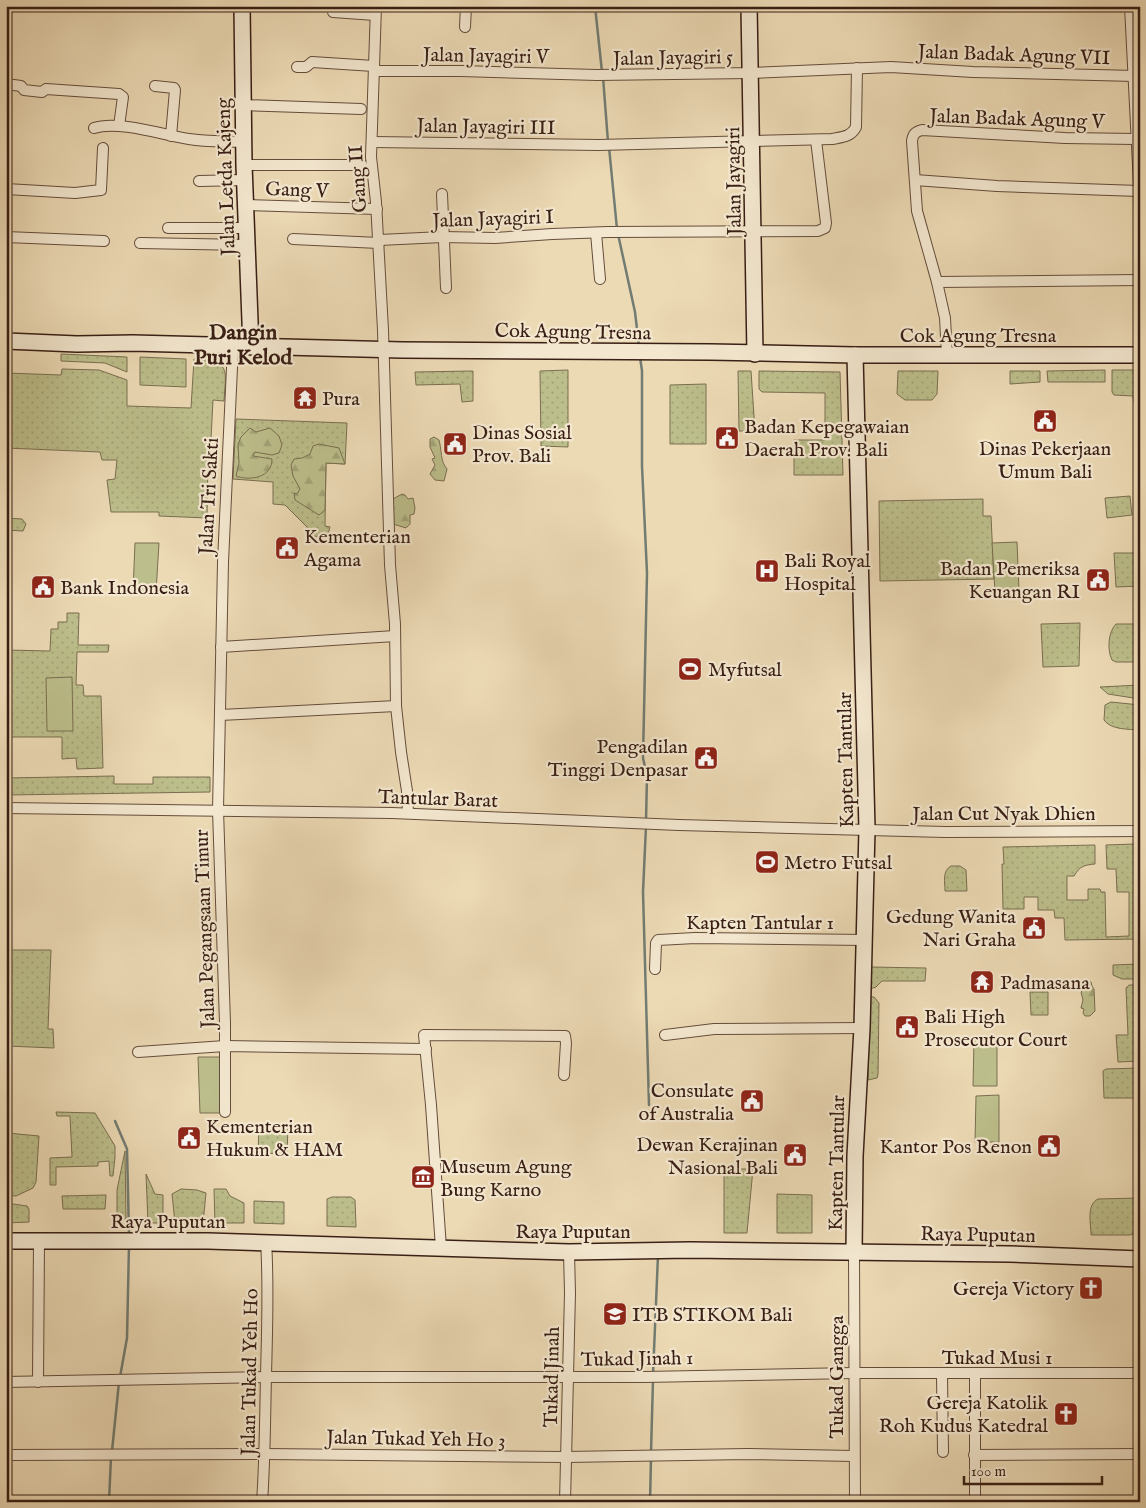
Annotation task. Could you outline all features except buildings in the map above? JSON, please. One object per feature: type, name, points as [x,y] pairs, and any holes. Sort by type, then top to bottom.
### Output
[{"type":"main road","name":"Jalan Letda Kajeng","points":[[242,6],[244,180],[251,347]]},
{"type":"main road","name":"Jalan Jayagiri","points":[[749,6],[755,354]]},
{"type":"main road","name":"Cok Agung Tresna","points":[[6,341],[384,350],[856,356],[1139,354]]},
{"type":"main road","name":"Kapten Tantular","points":[[854,1253],[855,1147],[862,1028],[861,940],[867,829],[856,356]]},
{"type":"main road","name":"Raya Puputan","points":[[6,1241],[266,1242],[569,1252],[1009,1254],[1140,1259]]},
{"type":"street","points":[[465,27],[466,6]]},
{"type":"street","points":[[1130,6],[1136,32],[1136,139],[1140,205]]},
{"type":"street","points":[[333,12],[376,11]]},
{"type":"street","name":"Gang II","points":[[376,11],[371,157],[377,208],[384,350],[396,706],[407,791],[408,814]]},
{"type":"street","name":"Jalan Jayagiri V","points":[[296,67],[306,67],[312,62],[374,68],[597,75]]},
{"type":"street","name":"Jalan Badak Agung VII","points":[[856,68],[891,67],[973,72],[1135,76]]},
{"type":"street","name":"Jalan Jayagiri 5","points":[[597,75],[750,73],[856,68]]},
{"type":"street","name":"Jalan Jayagiri III","points":[[372,142],[599,145],[832,140],[853,133],[857,121],[856,68]]},
{"type":"street","points":[[6,84],[21,86],[24,90],[42,92],[46,89],[120,94],[123,97],[119,126]]},
{"type":"street","points":[[155,86],[174,88],[175,90],[171,136]]},
{"type":"street","points":[[243,105],[361,109]]},
{"type":"street","points":[[94,128],[119,126],[192,139],[244,142]]},
{"type":"street","name":"Jalan Badak Agung V","points":[[947,355],[945,318],[917,211],[913,135],[922,130],[1065,138],[1136,139]]},
{"type":"street","name":"Jalan Jayagiri I","points":[[293,240],[379,242],[443,237],[495,238],[608,232],[818,231],[825,228],[826,223],[816,140]]},
{"type":"street","points":[[6,189],[74,193],[101,190],[104,148]]},
{"type":"street","points":[[244,165],[362,165]]},
{"type":"street","points":[[199,181],[244,180]]},
{"type":"street","points":[[915,180],[997,186],[1139,191]]},
{"type":"street","points":[[442,194],[446,288]]},
{"type":"street","name":"Gang V","points":[[246,205],[377,208]]},
{"type":"street","points":[[168,228],[246,228]]},
{"type":"street","points":[[596,233],[600,279]]},
{"type":"street","points":[[6,237],[104,241]]},
{"type":"street","points":[[140,243],[246,245]]},
{"type":"street","points":[[937,282],[1140,280]]},
{"type":"street","name":"Jalan Tri Sakti","points":[[220,715],[223,562],[233,346]]},
{"type":"street","points":[[221,648],[395,636]]},
{"type":"street","points":[[220,715],[396,706]]},
{"type":"street","name":"Jalan Pegangsaan Timur","points":[[220,715],[218,810],[225,1046],[225,1112]]},
{"type":"street","name":"Tantular Barat","points":[[6,808],[408,814],[657,824],[867,829]]},
{"type":"street","name":"Jalan Cut Nyak Dhien","points":[[867,829],[945,832],[1140,831]]},
{"type":"street","name":"Kapten Tantular 1","points":[[655,969],[656,942],[658,940],[694,938],[861,940]]},
{"type":"street","points":[[665,1035],[714,1030],[862,1028]]},
{"type":"street","points":[[441,1248],[424,1035],[565,1036],[564,1075]]},
{"type":"street","points":[[138,1052],[225,1046],[426,1049]]},
{"type":"street","points":[[38,1382],[39,1241]]},
{"type":"street","name":"Jalan Tukad Yeh Ho","points":[[262,1502],[265,1454],[268,1280],[266,1242]]},
{"type":"street","name":"Tukad Jinah","points":[[565,1502],[570,1293],[569,1252]]},
{"type":"street","name":"Tukad Gangga","points":[[854,1253],[855,1502]]},
{"type":"street","name":"Tukad Musi 1","points":[[706,1375],[1140,1373]]},
{"type":"street","points":[[942,1374],[944,1452]]},
{"type":"street","points":[[975,1374],[975,1502]]},
{"type":"street","name":"Tukad Jinah 1","points":[[6,1382],[266,1377],[666,1377],[706,1375]]},
{"type":"street","points":[[974,1455],[1140,1454]]},
{"type":"street","name":"Jalan Tukad Yeh Ho 3","points":[[6,1455],[854,1456]]},
{"type":"green space","points":[[61,354],[127,357],[127,372],[105,363],[61,361]]},
{"type":"green space","points":[[140,357],[186,359],[186,387],[140,385]]},
{"type":"green space","points":[[194,359],[215,362],[224,369],[225,374],[224,401],[213,400],[210,458],[208,458],[207,518],[159,516],[159,512],[111,512],[107,480],[115,479],[117,460],[102,460],[100,452],[6,448],[6,373],[61,375],[62,369],[99,370],[127,380],[127,406],[191,408]]},
{"type":"green space","points":[[568,370],[568,447],[541,446],[540,371]]},
{"type":"green space","points":[[1105,370],[1105,382],[1048,382],[1047,371]]},
{"type":"green space","points":[[1112,370],[1140,370],[1140,403],[1134,403],[1133,396],[1114,395],[1112,392]]},
{"type":"green space","points":[[473,371],[473,401],[462,402],[460,384],[416,385],[415,372]]},
{"type":"green space","points":[[738,371],[751,371],[755,431],[739,431]]},
{"type":"green space","points":[[759,371],[840,372],[843,475],[794,475],[794,440],[825,440],[825,393],[762,392],[759,389]]},
{"type":"green space","points":[[898,371],[938,371],[937,394],[932,400],[905,400],[897,394]]},
{"type":"green space","points":[[1010,371],[1040,371],[1040,382],[1010,384]]},
{"type":"green space","points":[[706,384],[706,444],[670,444],[670,385]]},
{"type":"green space","points":[[236,419],[347,423],[345,464],[326,463],[325,526],[330,527],[327,538],[307,535],[307,527],[285,505],[273,504],[273,482],[233,479]]},
{"type":"green space","points":[[250,428],[256,432],[270,428],[279,436],[282,445],[279,453],[272,455],[255,452],[253,456],[272,459],[268,470],[259,477],[254,478],[236,476],[239,463],[238,444],[241,437]]},
{"type":"green space","points":[[434,437],[439,440],[442,459],[447,469],[444,481],[435,480],[430,474],[435,465],[432,459],[435,458],[430,447],[430,439]]},
{"type":"green space","points":[[319,444],[339,448],[345,464],[326,463],[325,510],[319,515],[295,500],[294,493],[297,494],[300,489],[293,476],[291,465],[294,459],[310,454],[313,446]]},
{"type":"green space","points":[[402,494],[408,499],[413,498],[415,508],[414,514],[410,515],[410,524],[406,528],[393,524],[393,499]]},
{"type":"green space","points":[[1130,496],[1132,515],[1107,518],[1105,498]]},
{"type":"green space","points":[[983,499],[983,516],[991,516],[994,579],[880,581],[879,501]]},
{"type":"green space","points":[[6,518],[22,519],[26,524],[23,531],[6,530]]},
{"type":"green space","points":[[1017,542],[1019,591],[995,592],[992,543]]},
{"type":"green space","points":[[135,543],[159,543],[156,592],[133,591]]},
{"type":"green space","points":[[1114,553],[1140,553],[1140,586],[1116,587]]},
{"type":"green space","points":[[67,613],[79,613],[78,645],[109,645],[108,652],[77,652],[76,685],[83,685],[84,696],[101,696],[103,768],[77,769],[76,758],[62,759],[62,737],[6,737],[6,650],[50,651],[51,629],[58,629],[58,622],[67,622]]},
{"type":"green space","points":[[1080,623],[1079,666],[1043,667],[1041,624]]},
{"type":"green space","points":[[1116,624],[1140,624],[1140,662],[1116,662],[1112,660],[1109,651],[1109,641],[1113,627]]},
{"type":"green space","points":[[72,677],[73,731],[47,731],[46,678]]},
{"type":"green space","points":[[1140,685],[1140,699],[1108,694],[1100,687]]},
{"type":"green space","points":[[1111,702],[1140,705],[1140,730],[1120,728],[1107,723],[1104,720],[1105,705]]},
{"type":"green space","points":[[114,776],[114,784],[153,784],[153,777],[210,777],[210,792],[6,795],[6,778]]},
{"type":"green space","points":[[1135,844],[1140,846],[1140,939],[1065,940],[1064,918],[1055,918],[1054,910],[1038,910],[1038,897],[1024,897],[1024,909],[1003,909],[1003,847],[1095,845],[1095,864],[1083,867],[1074,876],[1067,876],[1067,900],[1088,900],[1088,889],[1100,889],[1101,892],[1105,892],[1106,937],[1129,936],[1129,892],[1117,892],[1116,869],[1107,869],[1106,845]]},
{"type":"green space","points":[[951,866],[960,866],[966,870],[967,891],[945,891],[945,874]]},
{"type":"green space","points":[[6,950],[51,950],[48,1029],[53,1029],[54,1048],[6,1046]]},
{"type":"green space","points":[[1140,964],[1140,979],[1122,979],[1113,975],[1113,965]]},
{"type":"green space","points":[[870,967],[926,968],[925,981],[882,981],[876,987],[870,989]]},
{"type":"green space","points":[[1083,981],[1091,982],[1094,989],[1095,1011],[1090,1016],[1085,1016],[1083,1013],[1084,1009],[1081,1008],[1083,1000],[1081,992],[1084,989]]},
{"type":"green space","points":[[1129,985],[1140,985],[1140,1061],[1118,1062],[1116,1035],[1128,1035],[1126,988]]},
{"type":"green space","points":[[1030,992],[1048,992],[1048,1015],[1031,1015]]},
{"type":"green space","points":[[870,997],[874,997],[879,1003],[878,1074],[877,1078],[868,1080]]},
{"type":"green space","points":[[974,1040],[997,1041],[997,1086],[973,1086]]},
{"type":"green space","points":[[198,1057],[222,1057],[224,1113],[200,1113]]},
{"type":"green space","points":[[1140,1068],[1140,1098],[1104,1098],[1103,1071],[1106,1069]]},
{"type":"green space","points":[[999,1095],[999,1142],[975,1142],[976,1096]]},
{"type":"green space","points":[[56,1112],[95,1113],[115,1146],[113,1176],[110,1176],[109,1161],[98,1162],[98,1166],[56,1167],[56,1185],[50,1185],[50,1158],[72,1157],[70,1116],[57,1116]]},
{"type":"green space","points":[[6,1126],[8,1126],[7,1133],[39,1136],[36,1182],[33,1188],[16,1196],[6,1195]]},
{"type":"green space","points":[[259,1126],[288,1127],[287,1154],[258,1153]]},
{"type":"green space","points":[[125,1151],[126,1219],[117,1219],[117,1190]]},
{"type":"green space","points":[[724,1169],[753,1169],[747,1233],[724,1233]]},
{"type":"green space","points":[[146,1174],[155,1194],[163,1195],[163,1223],[148,1223]]},
{"type":"green space","points":[[181,1189],[197,1190],[206,1193],[203,1223],[175,1223],[172,1194]]},
{"type":"green space","points":[[214,1189],[226,1189],[230,1196],[244,1203],[244,1223],[215,1223]]},
{"type":"green space","points":[[777,1194],[812,1195],[812,1233],[777,1233]]},
{"type":"green space","points":[[106,1195],[105,1209],[63,1209],[62,1196]]},
{"type":"green space","points":[[332,1197],[351,1197],[355,1200],[356,1227],[327,1226],[327,1199]]},
{"type":"green space","points":[[1140,1198],[1140,1232],[1130,1235],[1091,1235],[1090,1215],[1094,1202],[1098,1199]]},
{"type":"green space","points":[[254,1201],[284,1202],[284,1224],[254,1223]]},
{"type":"green space","points":[[6,1203],[27,1206],[29,1209],[29,1222],[6,1223]]},
{"type":"waterway","points":[[595,6],[602,72]]},
{"type":"waterway","points":[[603,77],[608,142]]},
{"type":"waterway","points":[[609,147],[617,229]]},
{"type":"waterway","points":[[618,234],[635,312],[639,346]]},
{"type":"waterway","points":[[640,357],[642,371],[642,466],[647,573],[643,758],[647,776],[646,821]]},
{"type":"waterway","points":[[646,826],[643,892],[649,1105]]},
{"type":"waterway","points":[[115,1121],[127,1149],[129,1235]]},
{"type":"waterway","points":[[120,1377],[127,1338],[129,1245]]},
{"type":"waterway","points":[[653,1375],[658,1255]]},
{"type":"waterway","points":[[651,1452],[653,1380]]},
{"type":"waterway","points":[[112,1451],[119,1382]]},
{"type":"waterway","points":[[109,1502],[111,1457]]},
{"type":"waterway","points":[[650,1502],[651,1458]]},
{"type":"place","name":"Pura","points":[[305,398]]},
{"type":"place","name":"Dinas Pekerjaan Umum Bali","points":[[1045,421]]},
{"type":"place","name":"Badan Kepegawaian Daerah Prov. Bali","points":[[727,438]]},
{"type":"place","name":"Dinas Sosial Prov. Bali","points":[[455,444]]},
{"type":"place","name":"Kementerian Agama","points":[[287,548]]},
{"type":"place","name":"Bali Royal Hospital","points":[[767,571]]},
{"type":"place","name":"Badan Pemeriksa Keuangan RI","points":[[1098,580]]},
{"type":"place","name":"Bank Indonesia","points":[[43,587]]},
{"type":"place","name":"Myfutsal","points":[[690,669]]},
{"type":"place","name":"Pengadilan Tinggi Denpasar","points":[[706,758]]},
{"type":"place","name":"Metro Futsal","points":[[767,862]]},
{"type":"place","name":"Gedung Wanita Nari Graha","points":[[1034,928]]},
{"type":"place","name":"Padmasana","points":[[982,982]]},
{"type":"place","name":"Bali High Prosecutor Court","points":[[907,1027]]},
{"type":"place","name":"Consulate of Australia","points":[[752,1101]]},
{"type":"place","name":"Kementerian Hukum & HAM","points":[[189,1138]]},
{"type":"place","name":"Kantor Pos Renon","points":[[1049,1146]]},
{"type":"place","name":"Dewan Kerajinan Nasional Bali","points":[[795,1155]]},
{"type":"place","name":"Museum Agung Bung Karno","points":[[423,1177]]},
{"type":"place","name":"Gereja Victory","points":[[1091,1288]]},
{"type":"place","name":"ITB STIKOM Bali","points":[[615,1314]]},
{"type":"place","name":"Gereja Katolik Roh Kudus Katedral","points":[[1066,1414]]},
{"type":"district","name":"Dangin Puri Kelod","points":[[243,344]]}]
